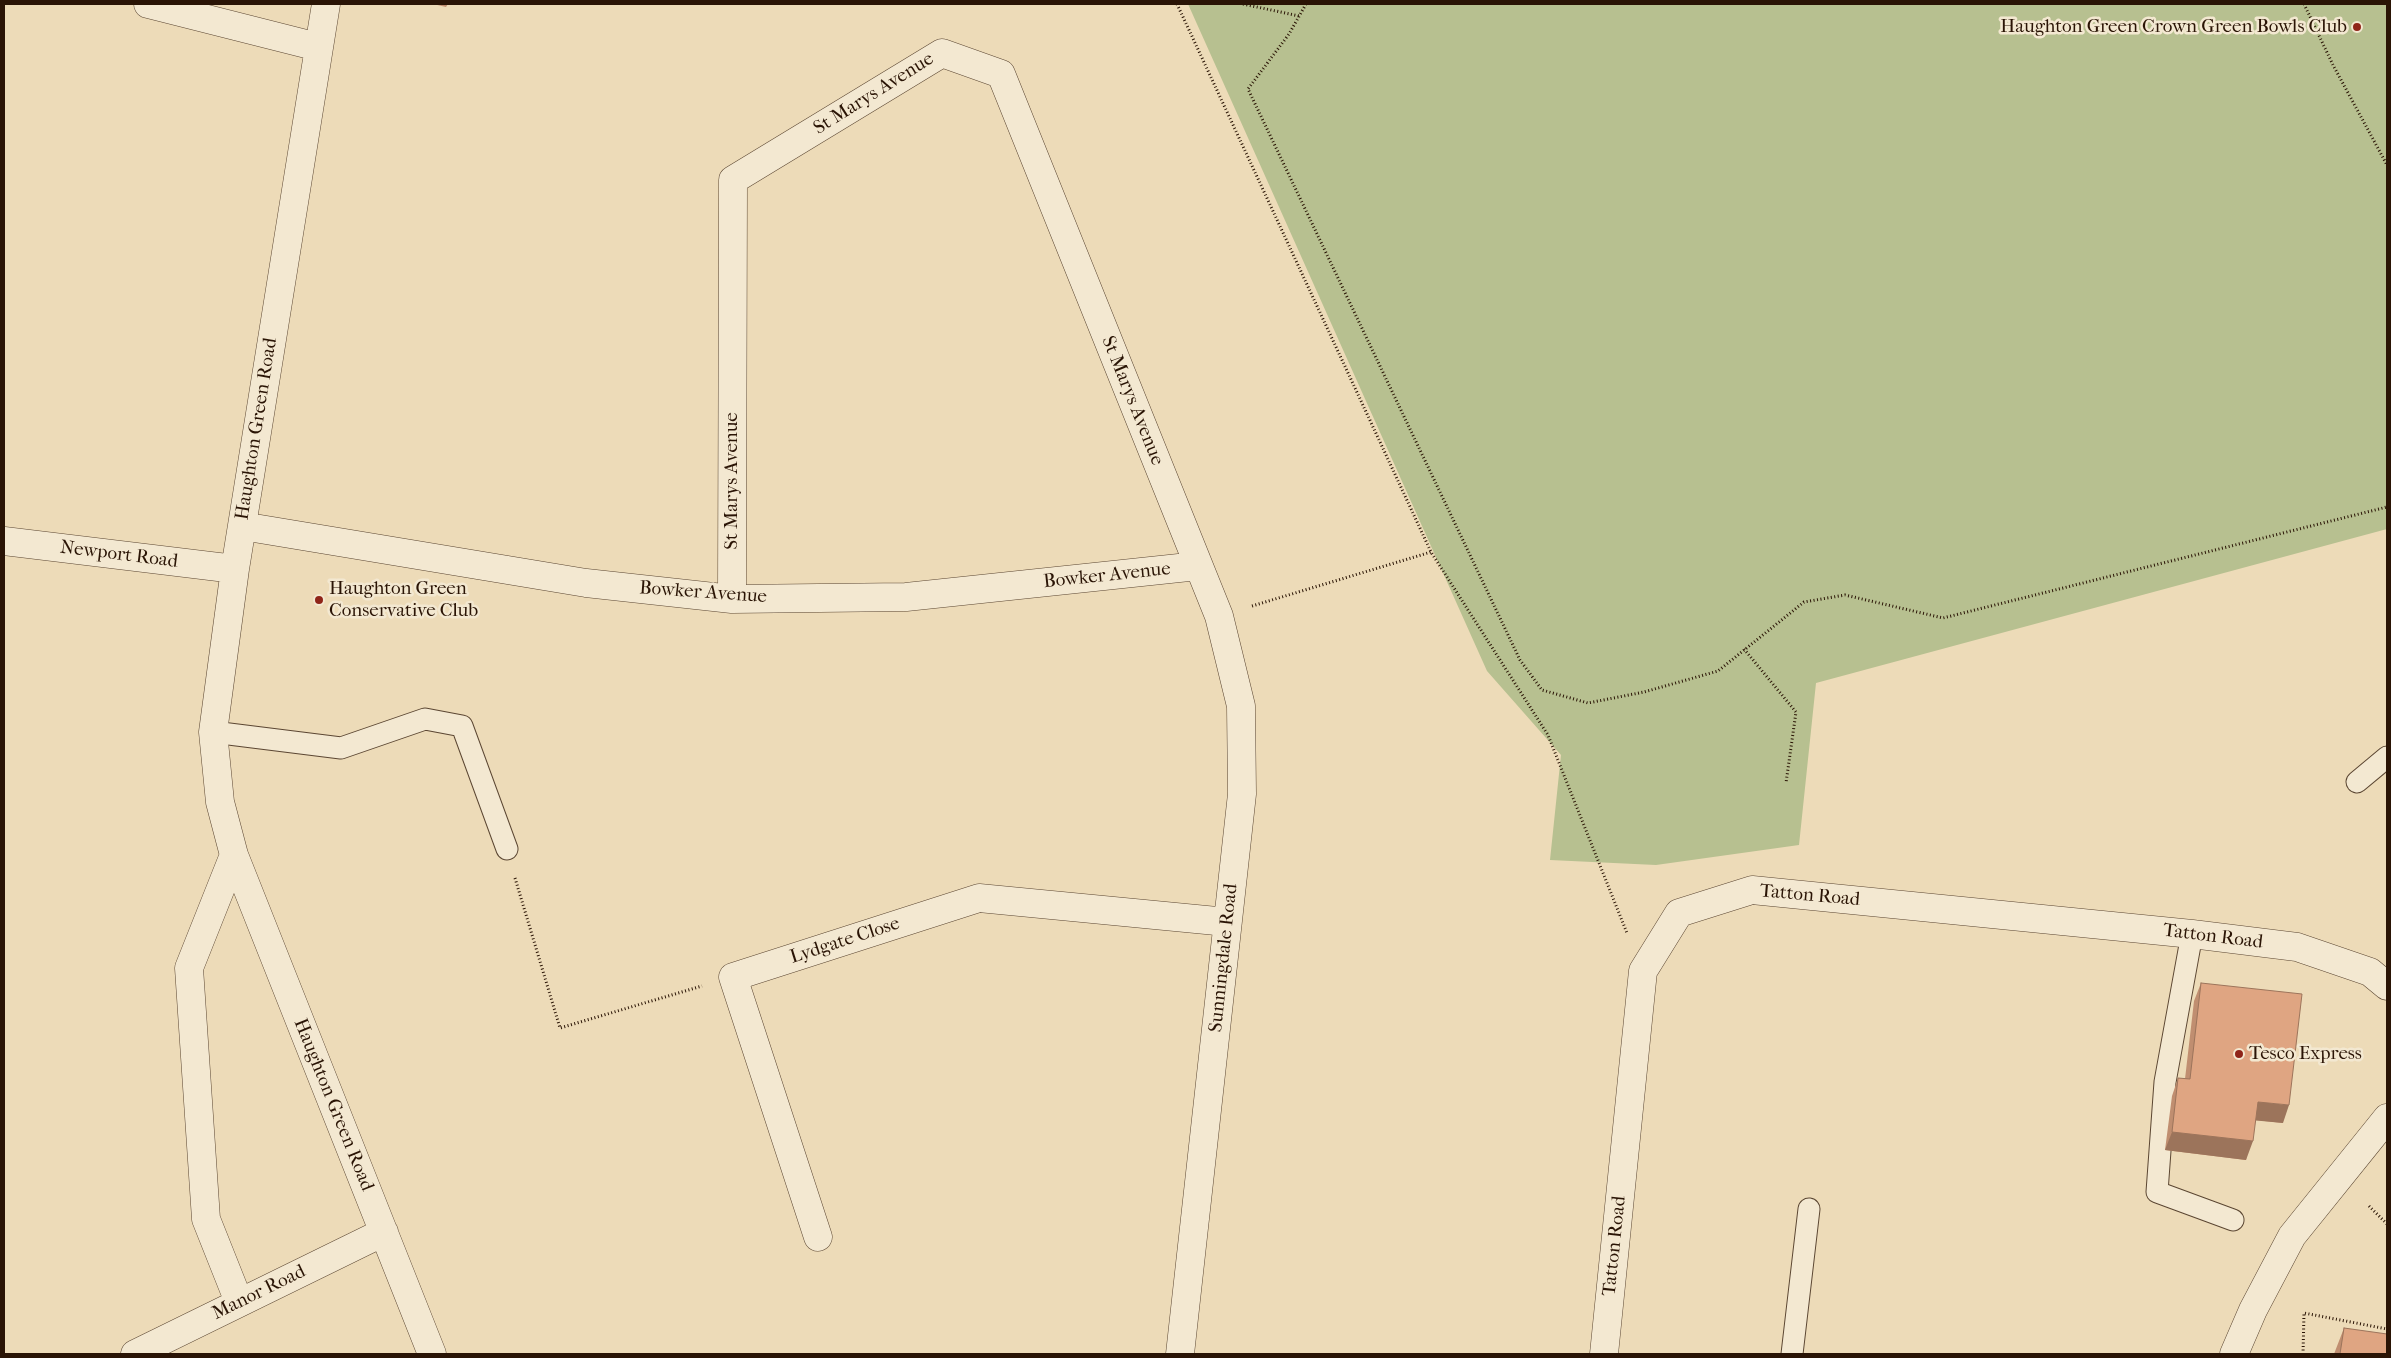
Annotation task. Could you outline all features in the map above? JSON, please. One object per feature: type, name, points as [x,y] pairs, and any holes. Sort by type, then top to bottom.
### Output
[{"type":"street","points":[[148,4],[318,47]]},
{"type":"street","name":"Haughton Green Road","points":[[326,4],[235,569],[214,732],[220,802],[234,855],[432,1354]]},
{"type":"street","name":"St Marys Avenue","points":[[732,599],[733,180],[942,53],[1001,74],[1198,566]]},
{"type":"street","name":"Bowker Avenue","points":[[242,526],[586,583],[732,599],[906,597],[1198,566]]},
{"type":"street","name":"Newport Road","points":[[4,541],[235,569]]},
{"type":"street","name":"Sunningdale Road","points":[[1180,1354],[1242,794],[1241,706],[1219,616],[1198,566]]},
{"type":"street","points":[[234,855],[189,968],[206,1219],[239,1302]]},
{"type":"street","name":"Tatton Road","points":[[1604,1354],[1643,971],[1679,913],[1752,890],[2192,934],[2297,946],[2370,972],[2387,986]]},
{"type":"street","name":"Lydgate Close","points":[[733,977],[979,898],[1228,922]]},
{"type":"street","points":[[733,977],[818,1238]]},
{"type":"street","points":[[2234,1354],[2253,1310],[2292,1236],[2387,1118]]},
{"type":"street","name":"Manor Road","points":[[135,1354],[384,1232]]},
{"type":"lane","points":[[214,732],[341,748],[425,719],[462,726],[507,849]]},
{"type":"lane","points":[[2357,782],[2387,756]]},
{"type":"lane","points":[[2192,934],[2165,1082],[2157,1192],[2233,1220]]},
{"type":"lane","points":[[1792,1354],[1809,1209]]},
{"type":"path","points":[[1177,4],[1431,552],[1548,735],[1643,971]]},
{"type":"path","points":[[1243,4],[1299,16]]},
{"type":"path","points":[[1306,4],[1289,34],[1248,89],[1520,660],[1542,690],[1588,703],[1644,692],[1718,671],[1804,602],[1845,595],[1943,618],[2387,507]]},
{"type":"path","points":[[2304,4],[2332,66],[2387,165]]},
{"type":"path","points":[[1219,616],[1431,552]]},
{"type":"path","points":[[1744,649],[1796,712],[1786,784]]},
{"type":"path","points":[[507,849],[560,1028],[733,977]]},
{"type":"path","points":[[2369,1206],[2387,1224]]},
{"type":"path","points":[[2303,1354],[2304,1313],[2387,1329]]},
{"type":"green space","points":[[1188,4],[2387,4],[2387,529],[1816,683],[1799,845],[1656,865],[1550,860],[1561,755],[1487,671]]},
{"type":"building","name":"Tesco Express","points":[[2201,983],[2302,994],[2289,1105],[2258,1102],[2253,1141],[2172,1132],[2178,1078],[2190,1079]]},
{"type":"building","points":[[2344,1328],[2387,1334],[2387,1354],[2340,1354]]},
{"type":"place","name":"Haughton Green Crown Green Bowls Club","points":[[2357,27]]},
{"type":"place","name":"Haughton Green Conservative Club","points":[[319,600]]},
{"type":"place","name":"Tesco Express","points":[[2239,1054]]}]
